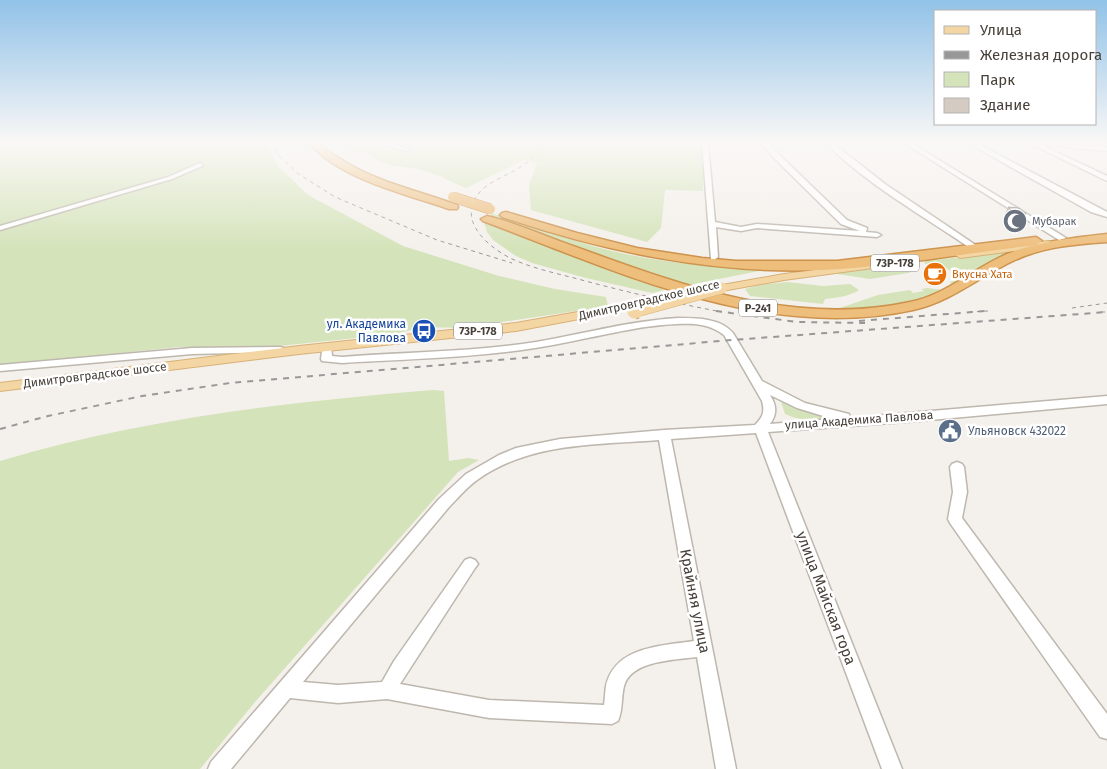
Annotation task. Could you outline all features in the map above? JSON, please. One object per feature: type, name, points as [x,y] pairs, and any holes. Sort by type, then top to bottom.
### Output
[{"type":"highway","name":"Р-241","points":[[378,179],[488,214],[665,283],[745,306],[810,314],[875,313],[915,305],[943,296],[1010,257],[1065,240]]},
{"type":"highway","name":"Р-241","points":[[395,179],[453,202]]},
{"type":"highway","name":"Р-241","points":[[488,214],[593,242],[656,256],[752,265],[836,265]]},
{"type":"highway","name":"Димитровградское шоссе","points":[[1065,240],[1107,233]]},
{"type":"highway","name":"Димитровградское шоссе","points":[[836,265],[976,248],[1107,238]]},
{"type":"main road","name":"Димитровградское шоссе","points":[[719,286],[1065,240]]},
{"type":"main road","name":"Димитровградское шоссе","points":[[190,364],[327,350],[516,327],[631,309],[719,286],[836,265]]},
{"type":"main road","name":"Димитровградское шоссе","points":[[0,387],[299,350],[327,350]]},
{"type":"street","points":[[0,228],[167,179]]},
{"type":"street","points":[[708,179],[714,257]]},
{"type":"street","points":[[712,224],[741,230],[757,226],[877,235],[844,222],[798,179]]},
{"type":"street","points":[[874,179],[976,248]]},
{"type":"street","points":[[965,179],[1065,240]]},
{"type":"street","points":[[1037,179],[1094,210],[1107,215]]},
{"type":"street","points":[[327,350],[326,359],[342,360],[503,348],[550,342],[643,324],[693,321],[713,324],[726,332],[759,383],[768,401],[772,413],[769,419],[760,427]]},
{"type":"street","points":[[221,360],[231,356],[231,350]]},
{"type":"street","points":[[0,368],[192,351],[299,350]]},
{"type":"street","points":[[759,383],[780,397],[814,410],[850,418],[879,419]]},
{"type":"street","name":"улица Академика Павлова","points":[[218,769],[444,502],[471,477],[504,458],[544,446],[664,434],[1107,400]]},
{"type":"street","name":"улица Майская гора","points":[[760,427],[892,769]]},
{"type":"street","name":"Крайняя улица","points":[[664,434],[726,769]]},
{"type":"street","points":[[957,467],[960,492],[955,518],[1107,730]]},
{"type":"street","points":[[387,690],[400,667],[470,564]]},
{"type":"street","points":[[287,689],[338,694],[387,690],[489,709],[612,715],[615,685],[622,673],[641,657],[704,648]]},
{"type":"green space","points":[[0,179],[291,179],[308,195],[403,246],[499,276],[555,289],[606,297],[608,306],[463,328],[424,327],[395,334],[269,347],[179,347],[0,365]]},
{"type":"green space","points":[[445,179],[485,179],[466,188]]},
{"type":"green space","points":[[531,179],[703,179],[703,191],[665,190],[661,228],[647,242],[531,210],[529,185]]},
{"type":"green space","points":[[491,213],[607,250],[626,254],[692,264],[769,269],[684,286],[490,217]]},
{"type":"green space","points":[[484,222],[665,290],[652,293],[532,263],[516,256],[493,240],[487,232]]},
{"type":"green space","points":[[1011,252],[952,285],[950,282],[957,280],[959,276],[936,262],[925,264],[924,261]]},
{"type":"green space","points":[[914,264],[911,272],[870,279],[837,274],[838,272]]},
{"type":"green space","points":[[787,282],[823,286],[850,284],[859,290],[847,295],[825,299],[823,304],[750,296],[745,289],[759,285]]},
{"type":"green space","points":[[921,289],[943,290],[918,300],[891,306],[837,309],[878,295],[910,290],[913,293],[924,291]]},
{"type":"green space","points":[[433,390],[444,391],[449,461],[468,458],[479,460],[458,472],[255,702],[200,769],[0,769],[0,461],[106,434],[214,414],[323,400]]},
{"type":"green space","points":[[781,402],[825,417],[826,420],[805,420],[785,414]]},
{"type":"building","points":[[1008,207],[1019,208],[1026,214],[1015,214]]},
{"type":"railway","points":[[306,179],[335,197],[437,240],[512,263]]},
{"type":"railway","points":[[498,179],[479,193],[473,203],[471,212],[472,220],[481,236],[495,249],[510,258],[543,270],[632,293],[719,311]]},
{"type":"railway","points":[[1072,308],[1107,303]]},
{"type":"railway","points":[[719,311],[797,322],[865,323]]},
{"type":"railway","points":[[859,321],[979,311]]},
{"type":"railway","points":[[969,312],[979,311]]},
{"type":"railway","points":[[979,311],[985,311]]},
{"type":"railway","points":[[979,311],[988,311]]},
{"type":"railway","points":[[0,429],[48,416],[142,396],[230,383],[732,340],[1107,312],[1101,312]]},
{"type":"place","name":"Мубарак","points":[[1015,221]]},
{"type":"place","name":"Вкусна Хата","points":[[935,274]]},
{"type":"place","name":"ул. Академика Павлова","points":[[424,331]]},
{"type":"place","name":"Ульяновск 432022","points":[[950,431]]}]
